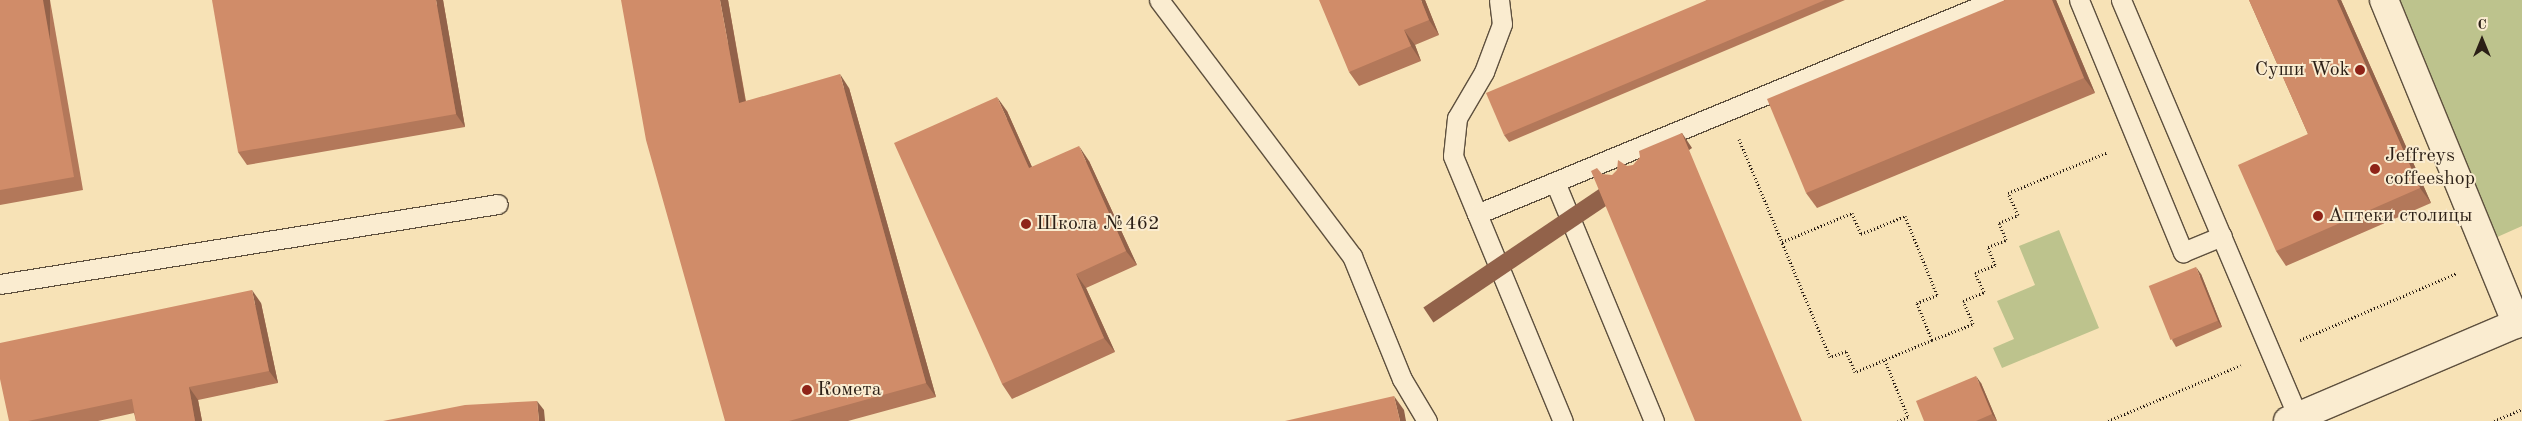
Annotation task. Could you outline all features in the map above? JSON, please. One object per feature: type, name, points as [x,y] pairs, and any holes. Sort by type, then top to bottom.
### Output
[{"type":"street","points":[[2293,419],[2520,327],[2384,0]]},
{"type":"lane","points":[[1159,0],[1352,256],[1402,378],[1427,421]]},
{"type":"lane","points":[[1499,0],[1502,24],[1484,72],[1457,118],[1453,156],[1563,421]]},
{"type":"lane","points":[[1477,214],[1995,0]]},
{"type":"lane","points":[[2079,0],[2183,252],[2222,236]]},
{"type":"lane","points":[[2122,0],[2272,352],[2293,419]]},
{"type":"lane","points":[[1631,151],[1639,170]]},
{"type":"lane","points":[[1609,159],[1618,179]]},
{"type":"lane","points":[[1555,182],[1654,421]]},
{"type":"lane","points":[[0,284],[498,204]]},
{"type":"path","points":[[1728,110],[1830,357],[1846,351],[1855,372],[1973,324],[1963,301],[1984,292],[1976,273],[1996,265],[1988,247],[2006,240],[1999,223],[2018,215],[2008,193],[2137,140]]},
{"type":"path","points":[[1782,242],[1852,213],[1861,234],[1904,216],[1937,294],[1917,303],[1932,340]]},
{"type":"path","points":[[2108,421],[2490,258]]},
{"type":"path","points":[[1885,360],[1908,417],[1898,421]]},
{"type":"path","points":[[2494,421],[2522,409]]},
{"type":"green space","points":[[2397,0],[2522,0],[2522,226],[2495,238]]},
{"type":"green space","points":[[2059,230],[2099,328],[2002,368],[1993,348],[2014,339],[1997,301],[2035,285],[2019,246]]},
{"type":"building","points":[[0,0],[43,0],[74,177],[0,190]]},
{"type":"building","points":[[212,0],[436,0],[456,114],[238,152]]},
{"type":"building","points":[[621,0],[720,0],[739,103],[840,74],[926,383],[789,421],[725,421],[646,140]]},
{"type":"building","points":[[1319,0],[1421,0],[1429,20],[1404,30],[1411,46],[1349,72]]},
{"type":"building","points":[[1707,0],[1825,0],[1504,135],[1486,93]]},
{"type":"building","points":[[2005,0],[2052,0],[2084,78],[1806,193],[1767,99]]},
{"type":"building","points":[[2249,0],[2337,0],[2420,188],[2276,251],[2238,165],[2308,134]]},
{"type":"building","name":"Школа №462","points":[[997,97],[1029,168],[1079,146],[1126,251],[1076,274],[1104,338],[1002,384],[894,143]]},
{"type":"building","points":[[1682,133],[1802,421],[1695,421],[1591,171],[1597,168],[1602,174],[1612,175],[1617,170],[1618,160],[1627,166],[1633,165],[1640,157],[1639,151]]},
{"type":"building","points":[[2196,267],[2218,321],[2170,340],[2149,286]]},
{"type":"building","points":[[252,290],[269,371],[189,387],[195,421],[136,421],[132,399],[28,421],[9,421],[0,379],[0,343]]},
{"type":"building","points":[[1976,376],[1992,414],[1976,421],[1924,421],[1916,401]]},
{"type":"building","points":[[1394,396],[1400,421],[1285,421]]},
{"type":"building","points":[[537,401],[539,421],[383,421],[465,405]]},
{"type":"place","name":"Суши Wok","points":[[2360,70]]},
{"type":"place","name":"Jeffreys coffeeshop","points":[[2375,169]]},
{"type":"place","name":"Аптеки столицы","points":[[2318,216]]},
{"type":"place","name":"Школа №462","points":[[1026,224]]},
{"type":"place","name":"Комета","points":[[807,390]]}]
